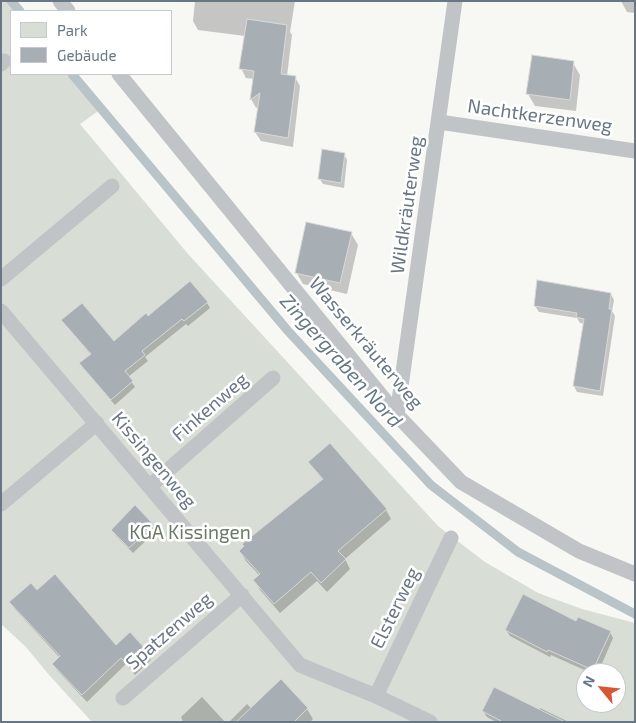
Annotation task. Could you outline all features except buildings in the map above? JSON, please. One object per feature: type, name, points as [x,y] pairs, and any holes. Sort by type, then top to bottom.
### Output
[{"type":"lane","name":"Wildkräuterweg","points":[[398,415],[455,1]]},
{"type":"lane","name":"Wasserkräuterweg","points":[[120,75],[398,415],[461,482],[579,551],[635,574]]},
{"type":"lane","name":"Nachtkerzenweg","points":[[439,122],[635,151]]},
{"type":"lane","points":[[1,279],[112,186]]},
{"type":"lane","name":"Kissingenweg","points":[[1,312],[97,423],[300,665],[376,696],[430,722]]},
{"type":"lane","name":"Finkenweg","points":[[150,486],[273,378]]},
{"type":"lane","points":[[1,504],[97,423]]},
{"type":"lane","name":"Elsterweg","points":[[376,696],[451,538]]},
{"type":"lane","name":"Spatzenweg","points":[[123,698],[242,595]]},
{"type":"green space","name":"KGA Kissingen","points":[[1,1],[11,1],[19,10],[10,10],[10,75],[73,75],[101,109],[80,124],[188,254],[438,526],[485,562],[538,593],[582,609],[635,623],[635,722],[92,722],[25,646],[1,624]]},
{"type":"waterway","name":"Zingergraben Nord","points":[[11,1],[19,10]]},
{"type":"waterway","name":"Zingergraben Nord","points":[[73,75],[288,331],[431,485],[518,552],[635,614]]}]
